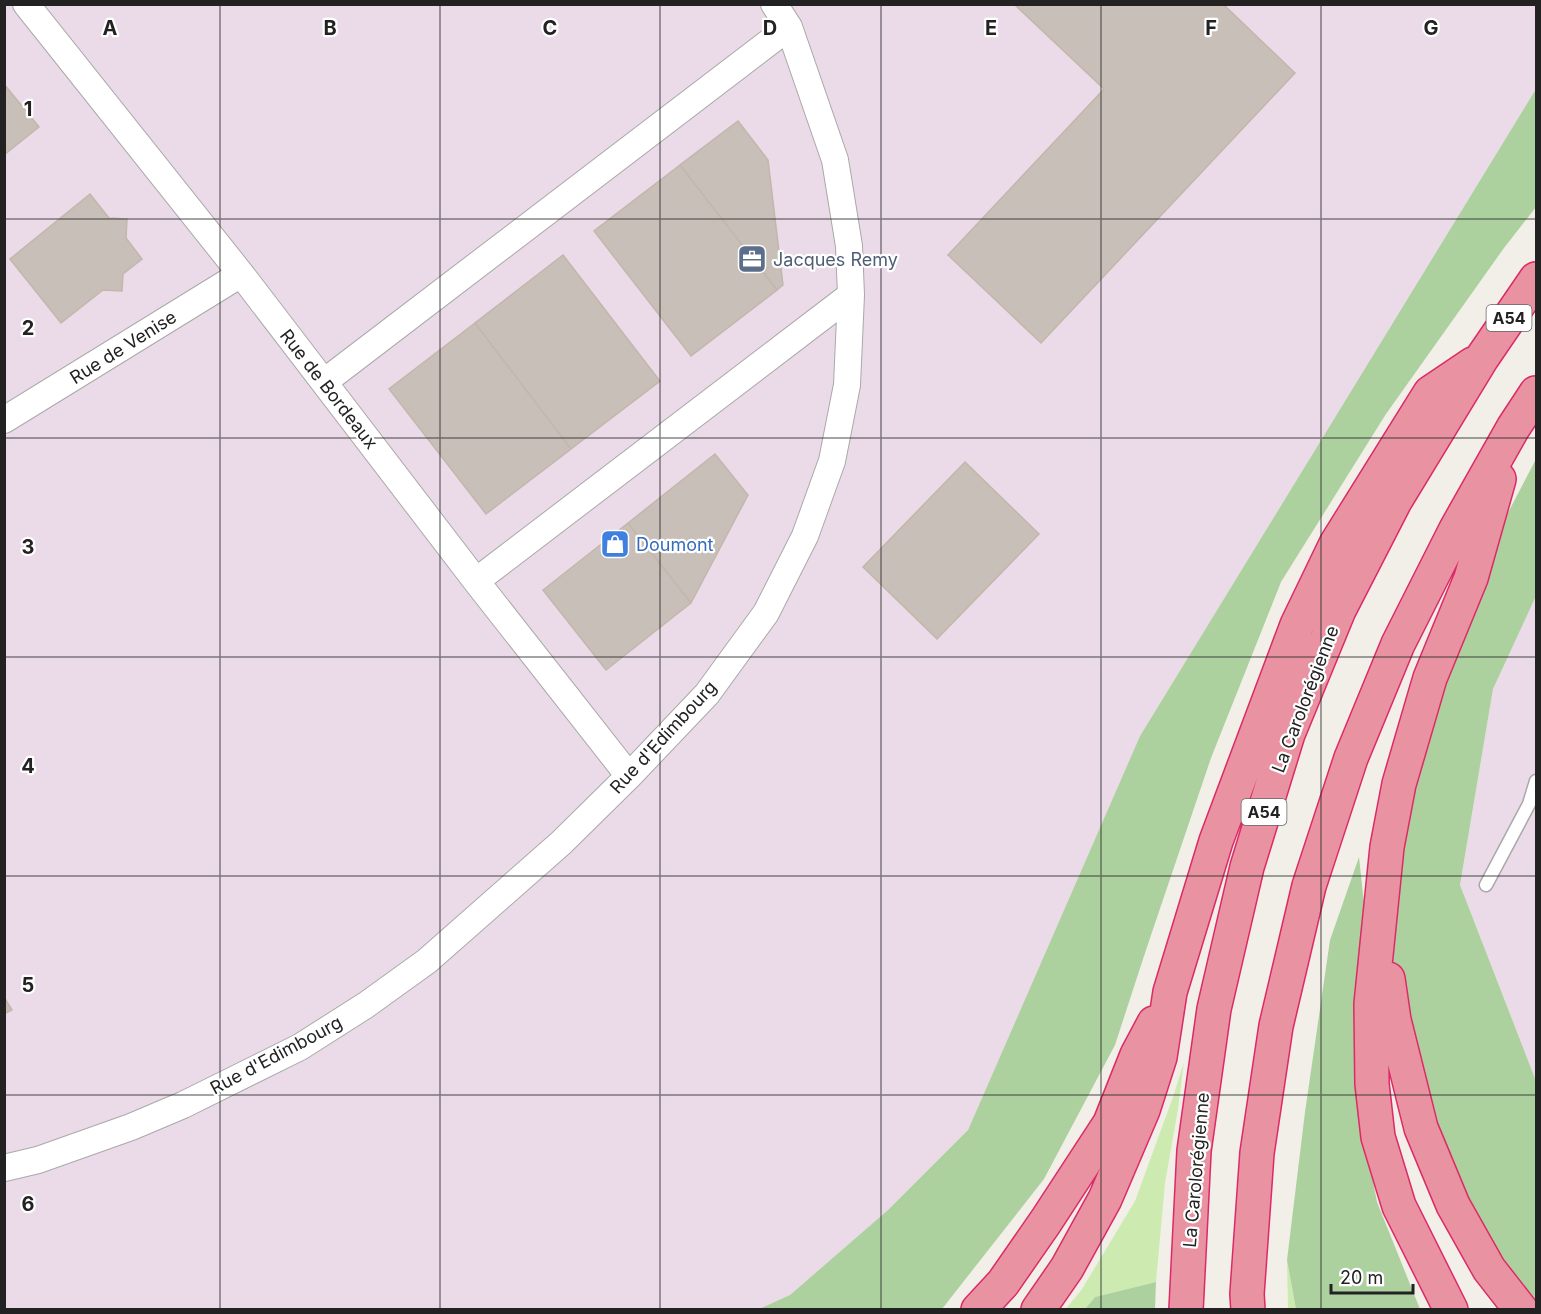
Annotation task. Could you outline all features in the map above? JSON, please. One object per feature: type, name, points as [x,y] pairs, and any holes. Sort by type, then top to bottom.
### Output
[{"type":"highway","name":"La Carolorégienne","points":[[1186,1310],[1194,1151],[1214,1009],[1247,867],[1288,734],[1339,610],[1395,501],[1482,358],[1536,279]]},
{"type":"highway","points":[[1038,1310],[1067,1268],[1106,1198],[1143,1110],[1160,1057],[1170,992],[1216,841],[1297,625],[1336,544],[1430,393],[1482,358]]},
{"type":"highway","points":[[1248,1310],[1247,1294],[1259,1141],[1276,1026],[1309,886],[1351,758],[1398,644],[1456,529],[1513,428],[1536,393]]},
{"type":"highway","points":[[1451,1310],[1399,1206],[1378,1137],[1372,1084],[1371,1004],[1387,847],[1399,784],[1430,678],[1471,578],[1513,428]]},
{"type":"highway","points":[[1380,924],[1394,1020],[1421,1128],[1453,1205],[1490,1269],[1521,1310]]},
{"type":"highway","points":[[978,1310],[1009,1274],[1110,1123],[1137,1055],[1170,992]]},
{"type":"street","name":"Rue de Bordeaux","points":[[26,4],[241,274],[476,581],[629,776]]},
{"type":"street","name":"Rue d'Edimbourg","points":[[4,1168],[38,1160],[131,1127],[183,1105],[300,1047],[366,1005],[427,961],[561,843],[629,776],[707,694],[766,613],[805,536],[832,461],[847,385],[851,295],[849,246],[835,160],[789,27],[774,4]]},
{"type":"street","points":[[324,382],[789,27]]},
{"type":"street","name":"Rue de Venise","points":[[4,420],[241,274]]},
{"type":"street","points":[[476,581],[851,295]]},
{"type":"lane","points":[[1486,885],[1532,806],[1536,782]]},
{"type":"shaded area","points":[[5,5],[1536,5],[1536,89],[1140,736],[968,1130],[888,1210],[790,1295],[759,1310],[5,1310]]},
{"type":"shaded area","points":[[1536,596],[1536,1081],[1460,885],[1493,689]]},
{"type":"green space","points":[[1536,89],[1536,207],[1504,248],[1386,414],[1281,582],[1211,758],[1115,1045],[1044,1179],[942,1309],[759,1309],[790,1295],[888,1210],[968,1130],[1140,736]]},
{"type":"green space","points":[[1536,459],[1536,596],[1493,689],[1460,885],[1536,1081],[1536,1309],[1440,1203],[1385,957],[1394,809],[1464,597]]},
{"type":"green space","points":[[1359,857],[1366,922],[1358,1102],[1377,1202],[1420,1309],[1296,1309],[1287,1260],[1305,1112],[1330,940]]},
{"type":"green space","points":[[1184,1062],[1165,1183],[1156,1282],[1095,1297],[1085,1309],[1065,1310],[1082,1289],[1135,1201]]},
{"type":"green space","points":[[1287,1260],[1296,1309],[1288,1309]]},
{"type":"green space","points":[[1156,1282],[1155,1309],[1085,1309],[1095,1297]]},
{"type":"building","points":[[1014,4],[1223,4],[1295,73],[1041,343],[948,255],[1104,89]]},
{"type":"building","points":[[4,84],[39,127],[4,155]]},
{"type":"building","points":[[738,121],[768,160],[783,285],[777,290],[680,165]]},
{"type":"building","points":[[680,165],[777,290],[691,356],[594,231]]},
{"type":"building","points":[[90,194],[109,218],[127,219],[126,238],[142,259],[123,274],[122,291],[103,290],[61,323],[10,259]]},
{"type":"building","points":[[563,255],[660,381],[571,449],[475,323]]},
{"type":"building","points":[[475,323],[571,449],[486,514],[389,389]]},
{"type":"building","points":[[715,454],[748,495],[691,603],[628,523]]},
{"type":"building","points":[[965,462],[1039,534],[937,639],[863,567]]},
{"type":"building","points":[[628,523],[691,603],[606,670],[543,590]]},
{"type":"building","points":[[4,997],[12,1010],[4,1014]]},
{"type":"place","name":"Jacques Remy","points":[[752,259]]},
{"type":"place","name":"Doumont","points":[[615,544]]}]
